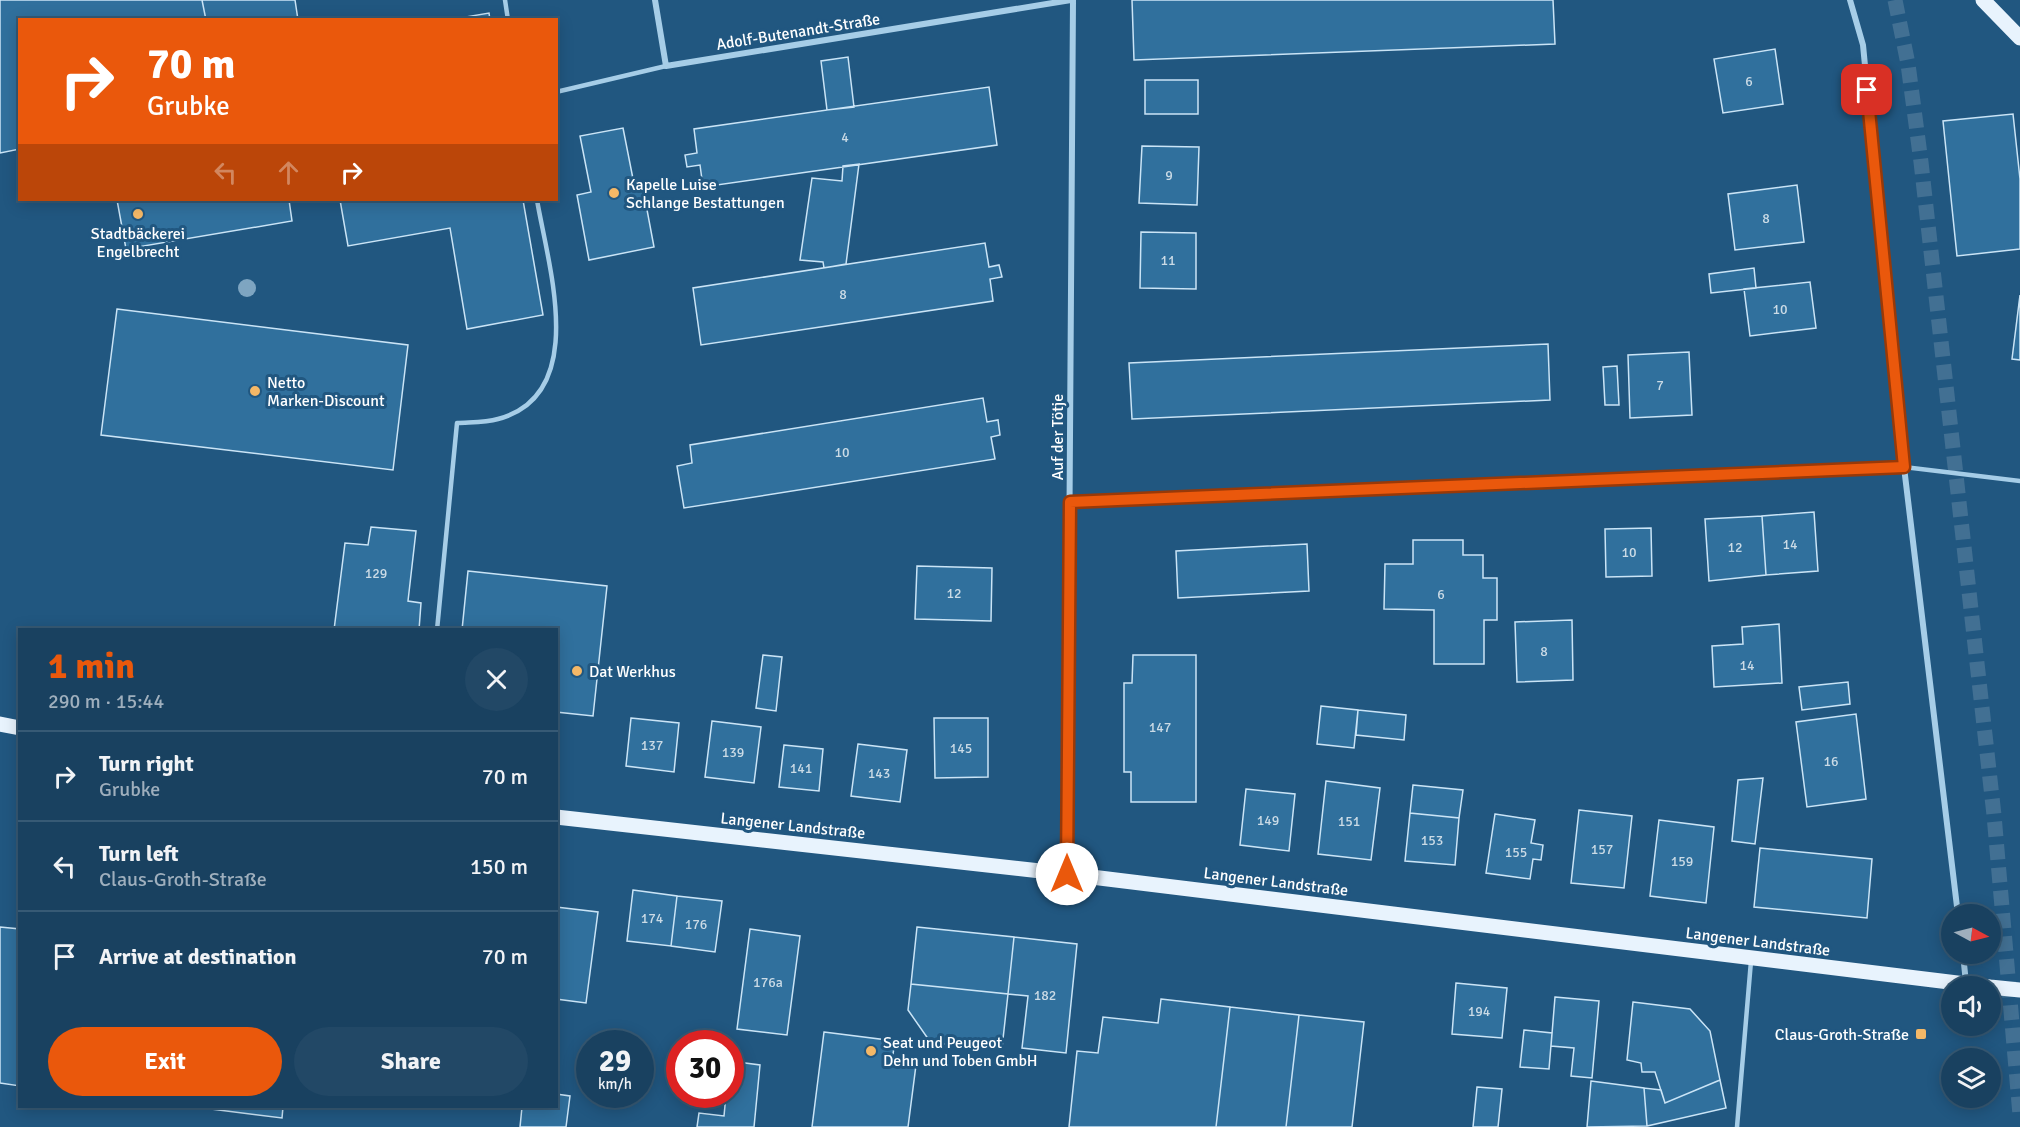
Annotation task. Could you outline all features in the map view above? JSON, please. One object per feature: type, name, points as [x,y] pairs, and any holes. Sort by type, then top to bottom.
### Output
[{"type":"main road","points":[[1983,0],[2020,38]]},
{"type":"main road","points":[[0,724],[18,728]]},
{"type":"main road","name":"Langener Landstraße","points":[[558,818],[1067,874],[1941,980]]},
{"type":"main road","name":"Langener Landstraße","points":[[2001,988],[2020,990]]},
{"type":"street","points":[[655,0],[666,66]]},
{"type":"street","name":"Adolf-Butenandt-Straße","points":[[666,66],[1072,0]]},
{"type":"street","name":"Auf der Tötje","points":[[1067,874],[1072,0]]},
{"type":"street","points":[[1850,0],[1863,45],[1904,467],[1957,904]]},
{"type":"street","points":[[1070,502],[1904,467]]},
{"type":"lane","points":[[505,0],[508,18]]},
{"type":"lane","points":[[558,92],[666,66]]},
{"type":"lane","points":[[437,628],[457,423],[499,419],[516,410],[536,398],[552,372],[557,346],[555,307],[537,201]]},
{"type":"lane","points":[[1904,467],[2020,481]]},
{"type":"lane","points":[[1737,1127],[1752,958]]},
{"type":"building","points":[[0,0],[202,0],[206,18],[18,18],[18,149],[0,153]]},
{"type":"building","points":[[202,0],[295,0],[298,18],[206,18]]},
{"type":"building","points":[[1132,0],[1553,0],[1555,44],[1134,60]]},
{"type":"building","points":[[489,13],[490,18],[460,18]]},
{"type":"building","points":[[1775,49],[1783,104],[1723,113],[1714,59]]},
{"type":"building","points":[[848,57],[854,107],[827,110],[821,61]]},
{"type":"building","points":[[1145,80],[1198,80],[1198,114],[1145,114]]},
{"type":"building","points":[[989,87],[997,145],[703,187],[700,165],[687,167],[685,155],[697,153],[694,129]]},
{"type":"building","points":[[2013,114],[2020,179],[2020,249],[1957,256],[1943,121]]},
{"type":"building","name":"Kapelle Luise Schlange Bestattungen","points":[[623,128],[634,184],[642,183],[654,247],[589,260],[577,195],[591,192],[580,136]]},
{"type":"building","points":[[1142,146],[1199,147],[1197,205],[1139,203]]},
{"type":"building","points":[[859,164],[846,264],[824,268],[823,262],[800,260],[812,178],[842,181],[843,166]]},
{"type":"building","points":[[1797,185],[1804,242],[1735,250],[1728,194]]},
{"type":"building","points":[[117,201],[289,201],[292,221],[126,249]]},
{"type":"building","points":[[340,201],[523,201],[543,315],[467,329],[450,228],[348,246]]},
{"type":"building","points":[[1141,232],[1196,233],[1196,289],[1140,288]]},
{"type":"building","points":[[985,243],[989,267],[999,265],[1002,277],[990,279],[993,301],[701,345],[693,288]]},
{"type":"building","points":[[1754,268],[1756,288],[1711,293],[1709,274]]},
{"type":"building","points":[[1810,282],[1816,328],[1750,336],[1744,289]]},
{"type":"building","points":[[2020,295],[2020,360],[2012,359]]},
{"type":"building","name":"Netto Marken-Discount","points":[[117,309],[408,345],[393,470],[101,435]]},
{"type":"building","points":[[1548,344],[1550,400],[1132,419],[1129,363]]},
{"type":"building","points":[[1689,352],[1692,415],[1630,418],[1628,355]]},
{"type":"building","points":[[1617,366],[1619,405],[1605,405],[1603,367]]},
{"type":"building","points":[[983,398],[987,422],[998,420],[1000,435],[991,437],[995,459],[684,508],[677,466],[692,463],[690,445]]},
{"type":"building","points":[[1814,512],[1818,571],[1766,575],[1762,516]]},
{"type":"building","points":[[1762,516],[1766,575],[1709,581],[1705,519]]},
{"type":"building","points":[[371,527],[416,531],[408,601],[421,603],[419,628],[334,628],[345,543],[368,545]]},
{"type":"building","points":[[1651,528],[1652,576],[1606,577],[1605,529]]},
{"type":"building","points":[[1413,540],[1463,540],[1463,555],[1483,555],[1483,578],[1497,578],[1497,620],[1484,620],[1484,664],[1434,664],[1434,610],[1384,609],[1385,564],[1413,564]]},
{"type":"building","points":[[1307,544],[1309,591],[1178,598],[1176,551]]},
{"type":"building","points":[[917,566],[992,568],[991,621],[915,619]]},
{"type":"building","name":"Dat Werkhus","points":[[468,571],[607,586],[593,716],[558,712],[558,628],[462,628]]},
{"type":"building","points":[[1572,620],[1573,680],[1517,682],[1515,622]]},
{"type":"building","points":[[1779,624],[1782,683],[1714,687],[1712,646],[1743,644],[1742,627]]},
{"type":"building","points":[[763,655],[782,657],[776,711],[756,708]]},
{"type":"building","points":[[1133,655],[1196,655],[1196,802],[1131,802],[1131,772],[1124,772],[1124,683],[1132,683]]},
{"type":"building","points":[[1848,682],[1850,704],[1802,710],[1799,687]]},
{"type":"building","points":[[1321,706],[1358,710],[1354,748],[1317,744]]},
{"type":"building","points":[[1358,710],[1406,715],[1404,740],[1356,735]]},
{"type":"building","points":[[1856,714],[1866,799],[1807,807],[1796,722]]},
{"type":"building","points":[[631,718],[679,723],[674,772],[626,766]]},
{"type":"building","points":[[934,718],[988,718],[988,777],[935,778]]},
{"type":"building","points":[[712,721],[761,727],[754,783],[705,777]]},
{"type":"building","points":[[858,744],[907,750],[900,802],[851,796]]},
{"type":"building","points":[[784,745],[823,749],[819,791],[779,787]]},
{"type":"building","points":[[1763,778],[1755,844],[1732,841],[1738,780]]},
{"type":"building","points":[[1326,781],[1380,788],[1371,860],[1318,854]]},
{"type":"building","points":[[1413,785],[1463,790],[1459,818],[1410,813]]},
{"type":"building","points":[[1246,789],[1295,794],[1289,851],[1240,845]]},
{"type":"building","points":[[1579,810],[1632,816],[1624,888],[1571,883]]},
{"type":"building","points":[[1410,813],[1459,818],[1455,865],[1405,861]]},
{"type":"building","points":[[1495,814],[1535,820],[1531,843],[1543,845],[1541,860],[1533,859],[1530,879],[1486,873]]},
{"type":"building","points":[[1659,820],[1714,827],[1706,903],[1650,896]]},
{"type":"building","points":[[1760,848],[1872,859],[1867,918],[1754,907]]},
{"type":"building","points":[[633,890],[677,896],[671,946],[627,941]]},
{"type":"building","points":[[677,896],[722,901],[715,952],[671,946]]},
{"type":"building","points":[[558,907],[598,912],[586,1003],[558,999]]},
{"type":"building","points":[[0,927],[18,929],[18,1086],[0,1083]]},
{"type":"building","points":[[917,927],[1014,937],[1008,994],[911,984]]},
{"type":"building","points":[[750,929],[800,936],[787,1035],[737,1029]]},
{"type":"building","points":[[1014,937],[1077,944],[1066,1053],[1022,1048],[1028,996],[1008,994]]},
{"type":"building","points":[[1456,983],[1507,988],[1502,1038],[1452,1034]]},
{"type":"building","points":[[911,984],[1008,994],[1002,1048],[931,1043],[908,1010]]},
{"type":"building","points":[[1555,997],[1599,1001],[1592,1078],[1571,1076],[1574,1048],[1551,1046]]},
{"type":"building","points":[[1161,999],[1230,1007],[1216,1127],[1069,1127],[1077,1051],[1098,1053],[1103,1017],[1158,1023]]},
{"type":"building","points":[[1633,1002],[1690,1009],[1710,1031],[1720,1080],[1665,1103],[1655,1072],[1642,1072],[1641,1063],[1627,1060]]},
{"type":"building","points":[[1230,1007],[1299,1015],[1286,1127],[1216,1127]]},
{"type":"building","points":[[1299,1015],[1364,1022],[1352,1127],[1286,1127]]},
{"type":"building","points":[[1524,1030],[1552,1033],[1549,1069],[1520,1067]]},
{"type":"building","points":[[824,1032],[895,1041],[892,1061],[916,1065],[908,1127],[812,1127]]},
{"type":"building","points":[[744,1063],[760,1065],[754,1127],[697,1127],[699,1113],[724,1116],[725,1108],[744,1108]]},
{"type":"building","points":[[1720,1080],[1726,1108],[1647,1126],[1644,1088],[1661,1090],[1665,1103]]},
{"type":"building","points":[[1591,1081],[1644,1088],[1647,1126],[1587,1127]]},
{"type":"building","points":[[1477,1087],[1502,1089],[1498,1127],[1473,1127]]},
{"type":"building","points":[[558,1094],[570,1096],[566,1127],[520,1127],[522,1108],[558,1108]]},
{"type":"building","points":[[203,1108],[283,1108],[282,1118]]},
{"type":"tunnel","points":[[1895,0],[1908,64],[1921,162],[1994,815],[2020,1115]]},
{"type":"place","name":"Kapelle Luise Schlange Bestattungen","points":[[614,193]]},
{"type":"place","name":"Stadtbäckerei Engelbrecht","points":[[138,214]]},
{"type":"place","name":"Netto Marken-Discount","points":[[255,391]]},
{"type":"place","name":"Dat Werkhus","points":[[577,671]]},
{"type":"place","name":"Claus-Groth-Straße","points":[[1921,1034]]},
{"type":"place","name":"Seat und Peugeot Dehn und Toben GmbH","points":[[871,1051]]},
{"type":"route","points":[[1067,874],[1070,502],[1904,467],[1867,90]]}]
